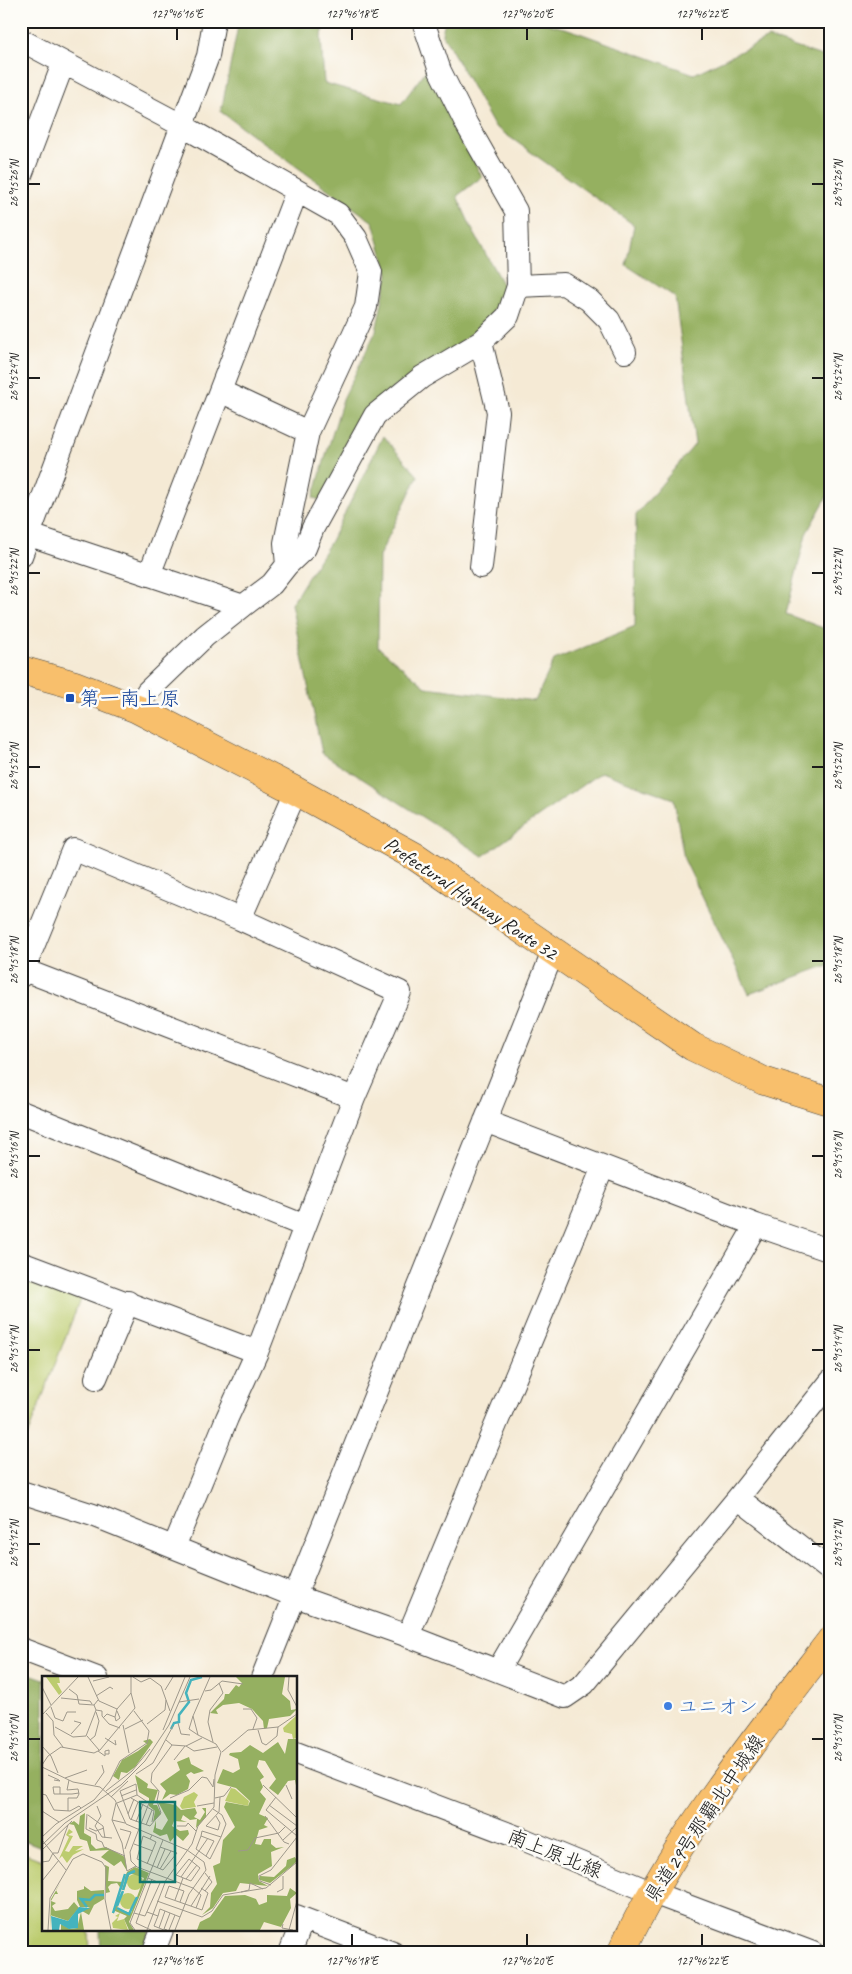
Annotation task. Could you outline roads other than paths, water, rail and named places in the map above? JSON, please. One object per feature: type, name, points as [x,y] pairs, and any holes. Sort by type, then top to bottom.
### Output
[{"type":"main road","name":"Prefectural Highway Route 32","points":[[21,670],[75,685],[138,709],[296,791],[416,857],[693,1047],[764,1080],[831,1102]]},
{"type":"main road","name":"県道29号那覇北中城線","points":[[621,1953],[652,1893],[706,1808],[831,1640]]},
{"type":"street","points":[[21,556],[25,533],[208,56],[214,21]]},
{"type":"street","points":[[138,709],[147,692],[205,636],[272,584],[287,565],[305,548],[322,510],[375,414],[422,377],[481,342],[508,316],[518,286],[516,211],[467,124],[440,71],[423,21]]},
{"type":"street","points":[[21,40],[181,125],[338,214],[356,238],[371,272],[366,307],[308,432],[285,543],[287,565]]},
{"type":"street","points":[[21,176],[63,64]]},
{"type":"street","points":[[148,575],[297,191]]},
{"type":"street","points":[[518,286],[564,284],[589,300],[609,320],[625,352]]},
{"type":"street","points":[[481,342],[498,412],[481,567]]},
{"type":"street","points":[[220,391],[308,432]]},
{"type":"street","points":[[25,533],[242,606]]},
{"type":"street","points":[[240,918],[296,791]]},
{"type":"street","points":[[174,1548],[227,1418],[257,1352],[354,1098],[400,992],[240,918],[74,849],[22,973],[354,1098]]},
{"type":"street","points":[[263,1676],[553,952]]},
{"type":"street","points":[[21,1112],[305,1226]]},
{"type":"street","points":[[485,1121],[756,1225],[831,1251]]},
{"type":"street","points":[[408,1636],[603,1167]]},
{"type":"street","points":[[498,1670],[756,1225]]},
{"type":"street","points":[[21,1263],[257,1352]]},
{"type":"street","points":[[96,1378],[128,1302]]},
{"type":"street","points":[[21,1492],[93,1515],[295,1596],[408,1636],[565,1696],[584,1684],[738,1498],[831,1381]]},
{"type":"street","points":[[738,1498],[831,1571]]},
{"type":"street","points":[[21,1649],[92,1676]]},
{"type":"street","name":"南上原北線","points":[[298,1754],[525,1840],[652,1893],[813,1953]]},
{"type":"street","points":[[300,1917],[394,1953]]},
{"type":"street","points":[[153,1953],[161,1932]]},
{"type":"street","points":[[290,1953],[296,1932]]},
{"type":"place","name":"第一南上原","points":[[70,698]]},
{"type":"place","name":"ユニオン","points":[[668,1706]]}]
